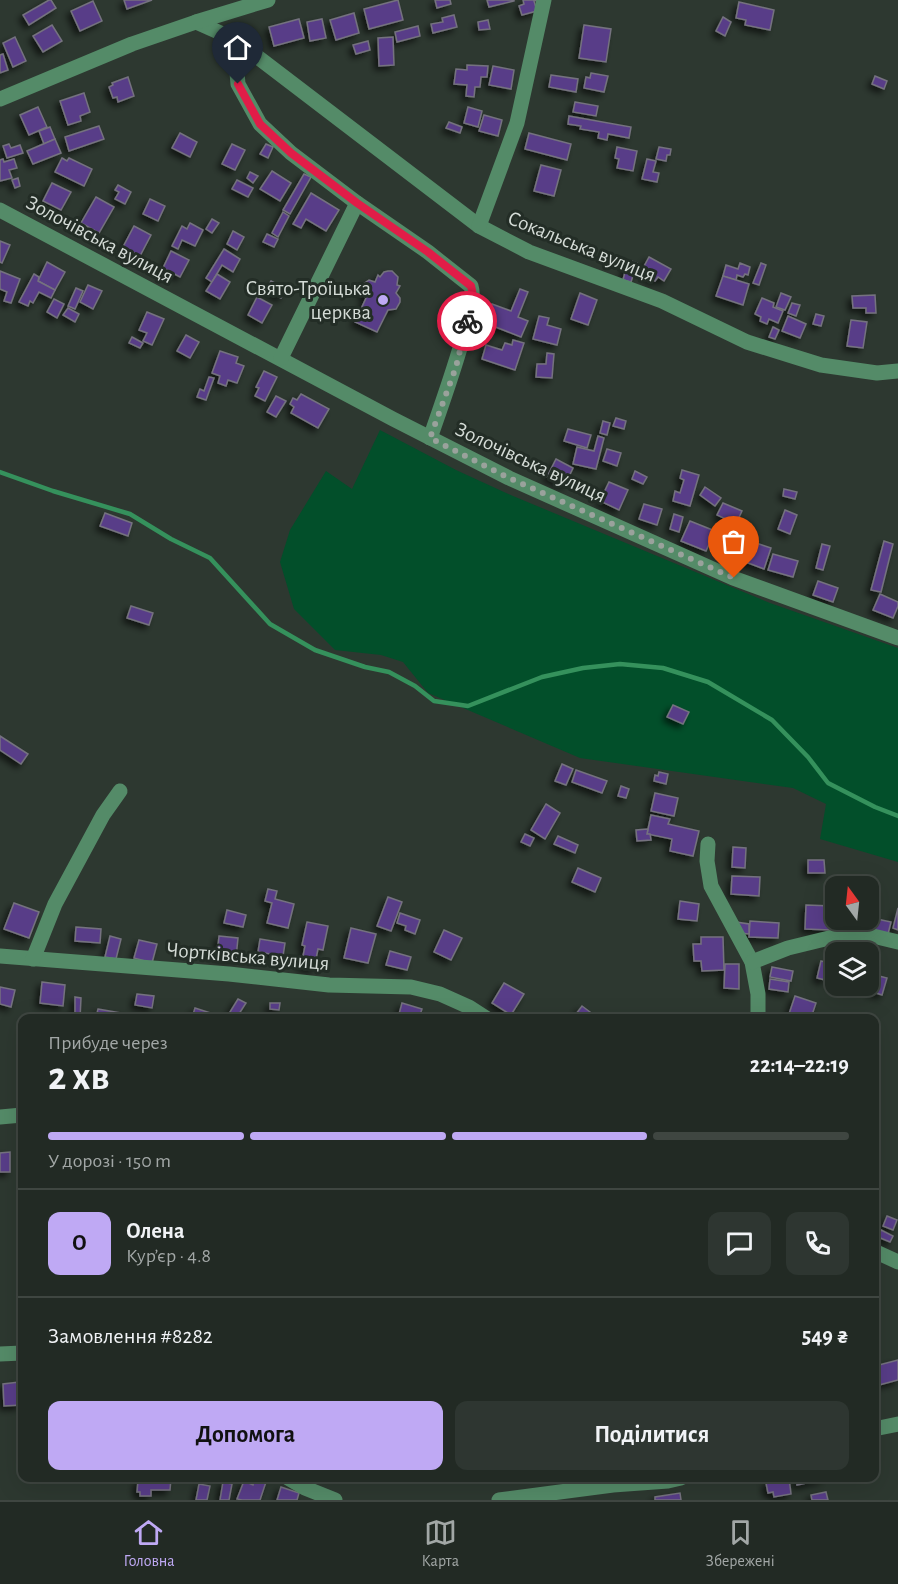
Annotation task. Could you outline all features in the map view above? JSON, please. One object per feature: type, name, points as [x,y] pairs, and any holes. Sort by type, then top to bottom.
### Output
[{"type":"street","points":[[0,99],[132,44],[196,21],[268,0]]},
{"type":"street","points":[[479,226],[517,123],[544,0]]},
{"type":"street","name":"Сокальська вулиця","points":[[196,21],[234,39],[479,226],[529,252],[662,301],[747,342],[821,365],[877,373],[898,371]]},
{"type":"street","points":[[234,39],[238,84],[260,124],[291,153],[471,286],[472,303],[456,367],[430,438]]},
{"type":"street","points":[[281,358],[357,203]]},
{"type":"street","name":"Золочівська вулиця","points":[[0,210],[509,478],[734,578],[898,638]]},
{"type":"street","points":[[33,958],[55,904],[103,815],[120,791]]},
{"type":"street","points":[[708,844],[707,861],[711,886],[752,962],[758,994],[758,1014]]},
{"type":"street","points":[[752,962],[788,948],[829,938],[873,936],[898,942]]},
{"type":"street","name":"Чортківська вулиця","points":[[0,956],[229,974],[329,985],[411,987],[440,994],[480,1014]]},
{"type":"street","points":[[0,1117],[18,1115]]},
{"type":"street","points":[[879,1253],[898,1262]]},
{"type":"street","points":[[0,1354],[18,1353]]},
{"type":"street","points":[[879,1428],[898,1425]]},
{"type":"street","points":[[295,1482],[335,1500]]},
{"type":"street","points":[[499,1500],[654,1482]]},
{"type":"green space","points":[[380,430],[456,470],[513,496],[770,603],[898,648],[898,862],[820,839],[826,804],[793,788],[580,758],[428,693],[403,662],[381,655],[335,650],[294,609],[280,562],[290,530],[326,471],[352,489]]},
{"type":"building","points":[[49,0],[56,8],[29,25],[23,15]]},
{"type":"building","points":[[124,0],[152,0],[127,9]]},
{"type":"building","points":[[398,0],[403,20],[369,29],[364,9]]},
{"type":"building","points":[[435,0],[450,0],[451,4],[437,8]]},
{"type":"building","points":[[487,0],[514,0],[514,1],[489,7]]},
{"type":"building","points":[[523,0],[538,0],[534,1],[537,11],[522,15],[519,6],[524,4]]},
{"type":"building","points":[[93,1],[102,21],[80,31],[71,11]]},
{"type":"building","points":[[739,2],[774,10],[770,30],[745,25],[746,20],[736,18]]},
{"type":"building","points":[[354,13],[359,33],[336,40],[330,20]]},
{"type":"building","points":[[454,15],[457,27],[433,33],[431,24],[443,22],[442,18]]},
{"type":"building","points":[[723,17],[731,22],[725,36],[716,31]]},
{"type":"building","points":[[299,19],[304,38],[274,46],[269,27]]},
{"type":"building","points":[[322,19],[326,38],[310,41],[307,22]]},
{"type":"building","points":[[488,20],[490,29],[479,30],[478,22]]},
{"type":"building","points":[[52,25],[62,41],[43,52],[33,36]]},
{"type":"building","points":[[584,25],[611,29],[606,62],[579,58]]},
{"type":"building","points":[[418,26],[420,36],[397,42],[395,32]]},
{"type":"building","points":[[15,37],[26,61],[13,67],[3,43]]},
{"type":"building","points":[[393,37],[394,65],[379,66],[378,38]]},
{"type":"building","points":[[368,41],[370,50],[356,54],[353,45]]},
{"type":"building","points":[[3,54],[8,70],[0,73],[0,55]]},
{"type":"building","points":[[467,65],[488,66],[487,77],[481,77],[480,87],[475,87],[474,97],[466,96],[467,85],[454,84],[456,69],[467,70]]},
{"type":"building","points":[[493,66],[514,70],[511,89],[489,85]]},
{"type":"building","points":[[591,73],[608,76],[604,92],[584,88],[586,77],[590,78]]},
{"type":"building","points":[[551,75],[578,79],[576,92],[549,87]]},
{"type":"building","points":[[875,76],[887,81],[884,89],[872,84]]},
{"type":"building","points":[[128,77],[134,96],[118,102],[117,97],[113,98],[109,87],[113,85],[112,83]]},
{"type":"building","points":[[84,93],[90,112],[80,116],[81,121],[68,125],[60,101]]},
{"type":"building","points":[[575,102],[598,106],[596,116],[573,112]]},
{"type":"building","points":[[38,107],[47,127],[29,135],[20,115]]},
{"type":"building","points":[[468,107],[482,111],[478,127],[464,123]]},
{"type":"building","points":[[484,115],[502,120],[498,136],[479,131]]},
{"type":"building","points":[[569,116],[631,127],[629,138],[608,134],[607,140],[598,138],[599,132],[580,129],[581,126],[568,124]]},
{"type":"building","points":[[449,122],[462,127],[460,133],[446,128]]},
{"type":"building","points":[[99,126],[104,139],[69,151],[65,137]]},
{"type":"building","points":[[50,127],[55,139],[44,144],[39,131]]},
{"type":"building","points":[[180,133],[197,142],[190,157],[172,148]]},
{"type":"building","points":[[529,133],[571,144],[567,160],[525,149]]},
{"type":"building","points":[[55,139],[61,153],[33,164],[27,151]]},
{"type":"building","points":[[9,144],[11,148],[20,145],[23,153],[7,158],[3,146]]},
{"type":"building","points":[[232,144],[245,150],[235,170],[222,164]]},
{"type":"building","points":[[266,144],[273,147],[268,158],[260,154]]},
{"type":"building","points":[[617,147],[637,151],[633,171],[617,168],[619,159],[615,158]]},
{"type":"building","points":[[659,147],[671,149],[666,161],[656,159]]},
{"type":"building","points":[[62,158],[67,161],[69,158],[92,169],[84,186],[55,172]]},
{"type":"building","points":[[3,159],[4,162],[14,159],[17,168],[9,170],[12,178],[0,181],[0,160]]},
{"type":"building","points":[[647,159],[656,161],[653,172],[659,173],[657,182],[642,179]]},
{"type":"building","points":[[541,165],[561,170],[554,196],[534,191]]},
{"type":"building","points":[[272,171],[291,183],[280,201],[260,189]]},
{"type":"building","points":[[250,172],[258,176],[253,183],[247,178]]},
{"type":"building","points":[[304,174],[311,177],[290,214],[283,210]]},
{"type":"building","points":[[18,178],[20,186],[15,188],[12,180]]},
{"type":"building","points":[[237,180],[253,188],[248,197],[232,189]]},
{"type":"building","points":[[52,183],[71,192],[61,210],[43,201]]},
{"type":"building","points":[[118,185],[131,192],[125,204],[115,199],[119,192],[115,190]]},
{"type":"building","points":[[311,193],[339,210],[326,231],[306,219],[301,228],[293,224]]},
{"type":"building","points":[[96,197],[114,207],[99,233],[81,223]]},
{"type":"building","points":[[150,199],[165,206],[158,221],[143,214]]},
{"type":"building","points":[[283,212],[289,216],[278,237],[272,233]]},
{"type":"building","points":[[212,219],[219,223],[212,233],[206,229]]},
{"type":"building","points":[[190,223],[203,230],[195,246],[182,240],[178,249],[172,246],[182,226],[187,229]]},
{"type":"building","points":[[134,226],[151,235],[140,256],[123,247]]},
{"type":"building","points":[[233,231],[244,237],[237,250],[227,244]]},
{"type":"building","points":[[267,234],[278,239],[274,247],[263,242]]},
{"type":"building","points":[[0,241],[10,245],[2,263],[0,262]]},
{"type":"building","points":[[224,249],[240,259],[233,272],[222,265],[212,282],[206,278]]},
{"type":"building","points":[[171,251],[189,260],[180,277],[163,268]]},
{"type":"building","points":[[649,257],[671,269],[664,281],[658,277],[655,281],[648,278],[650,275],[642,270]]},
{"type":"building","points":[[628,260],[637,263],[631,282],[623,280]]},
{"type":"building","points":[[47,262],[65,272],[55,290],[38,281]]},
{"type":"building","points":[[740,263],[750,267],[748,275],[745,274],[743,277],[737,275],[736,280],[723,276],[726,265],[738,269]]},
{"type":"building","points":[[761,263],[766,265],[759,285],[753,283]]},
{"type":"building","points":[[0,271],[20,279],[11,303],[4,301],[7,292],[0,289]]},
{"type":"building","name":"Свято-Троїцька церква","points":[[392,271],[398,277],[397,285],[400,286],[396,293],[400,302],[396,309],[388,310],[377,332],[355,322],[366,298],[362,293],[362,285],[369,280],[375,282],[378,275],[380,277]]},
{"type":"building","points":[[34,274],[39,277],[38,281],[55,290],[51,298],[39,292],[33,303],[30,301],[28,306],[19,302]]},
{"type":"building","points":[[217,274],[230,282],[220,299],[206,291]]},
{"type":"building","points":[[723,276],[749,284],[743,305],[716,296]]},
{"type":"building","points":[[271,281],[286,289],[281,298],[266,290]]},
{"type":"building","points":[[88,285],[102,291],[93,309],[80,302]]},
{"type":"building","points":[[76,288],[83,291],[75,309],[68,306]]},
{"type":"building","points":[[520,289],[528,292],[518,317],[528,321],[521,337],[488,324],[490,320],[486,319],[492,304],[511,311]]},
{"type":"building","points":[[580,293],[597,300],[588,325],[571,319]]},
{"type":"building","points":[[781,293],[791,297],[785,310],[776,307]]},
{"type":"building","points":[[875,295],[876,313],[866,313],[866,308],[853,308],[852,296]]},
{"type":"building","points":[[257,297],[272,305],[262,323],[248,315]]},
{"type":"building","points":[[762,298],[774,303],[773,307],[783,311],[778,323],[769,319],[767,324],[760,321],[761,317],[755,314]]},
{"type":"building","points":[[54,299],[64,304],[57,318],[47,312]]},
{"type":"building","points":[[792,303],[800,305],[796,316],[788,313]]},
{"type":"building","points":[[68,308],[79,314],[75,322],[63,315]]},
{"type":"building","points":[[147,312],[164,319],[152,345],[143,341],[147,333],[139,330]]},
{"type":"building","points":[[816,314],[824,316],[821,326],[813,324]]},
{"type":"building","points":[[539,316],[549,318],[547,325],[561,329],[557,345],[533,339]]},
{"type":"building","points":[[788,316],[806,324],[800,338],[782,331]]},
{"type":"building","points":[[851,320],[867,322],[863,348],[847,346]]},
{"type":"building","points":[[773,327],[779,330],[775,339],[769,337]]},
{"type":"building","points":[[186,335],[199,342],[190,358],[177,351]]},
{"type":"building","points":[[132,337],[143,343],[140,348],[129,343]]},
{"type":"building","points":[[513,340],[524,343],[515,370],[482,359],[486,345],[502,350],[505,343],[512,345]]},
{"type":"building","points":[[220,351],[238,357],[236,363],[244,366],[237,383],[228,380],[226,386],[218,383],[220,376],[212,373]]},
{"type":"building","points":[[547,353],[554,354],[552,378],[536,377],[537,364],[546,364]]},
{"type":"building","points":[[264,371],[277,377],[265,401],[255,396],[259,388],[256,387]]},
{"type":"building","points":[[209,377],[214,378],[206,400],[197,397],[200,389],[204,391]]},
{"type":"building","points":[[301,394],[329,409],[318,428],[291,413],[294,407],[290,404],[293,398],[297,400]]},
{"type":"building","points":[[276,396],[286,401],[276,417],[267,412]]},
{"type":"building","points":[[616,418],[626,421],[624,429],[613,426]]},
{"type":"building","points":[[603,421],[610,423],[607,435],[600,433]]},
{"type":"building","points":[[568,429],[591,435],[587,448],[564,441]]},
{"type":"building","points":[[598,436],[604,438],[596,469],[573,464],[577,447],[594,451]]},
{"type":"building","points":[[607,449],[621,453],[617,466],[603,461]]},
{"type":"building","points":[[556,459],[573,468],[565,485],[547,477]]},
{"type":"building","points":[[682,470],[699,475],[690,506],[673,501],[675,491],[680,493],[684,480],[680,478]]},
{"type":"building","points":[[635,471],[647,477],[643,484],[632,479]]},
{"type":"building","points":[[609,482],[628,490],[619,510],[600,501]]},
{"type":"building","points":[[705,487],[721,498],[715,506],[700,495]]},
{"type":"building","points":[[784,489],[797,492],[795,499],[783,496]]},
{"type":"building","points":[[723,503],[742,511],[736,524],[717,515]]},
{"type":"building","points":[[644,504],[662,509],[657,525],[639,519]]},
{"type":"building","points":[[785,510],[797,515],[790,534],[778,529]]},
{"type":"building","points":[[105,513],[132,523],[128,536],[100,526]]},
{"type":"building","points":[[674,514],[683,517],[679,532],[670,529]]},
{"type":"building","points":[[690,521],[715,531],[706,551],[681,541]]},
{"type":"building","points":[[750,541],[771,548],[764,569],[743,561]]},
{"type":"building","points":[[884,541],[893,544],[881,592],[871,590]]},
{"type":"building","points":[[822,544],[830,546],[823,570],[816,568]]},
{"type":"building","points":[[773,554],[798,561],[793,577],[768,570]]},
{"type":"building","points":[[818,581],[838,588],[833,602],[813,595]]},
{"type":"building","points":[[880,594],[898,602],[893,618],[873,610]]},
{"type":"building","points":[[131,606],[153,613],[149,625],[127,618]]},
{"type":"building","points":[[673,705],[689,712],[683,724],[667,717]]},
{"type":"building","points":[[0,736],[28,754],[21,764],[0,750]]},
{"type":"building","points":[[562,764],[573,769],[566,785],[555,781]]},
{"type":"building","points":[[576,770],[607,781],[602,793],[572,782]]},
{"type":"building","points":[[659,772],[668,774],[666,784],[654,781],[655,775],[658,776]]},
{"type":"building","points":[[621,786],[629,789],[626,798],[618,796]]},
{"type":"building","points":[[655,793],[678,798],[674,816],[651,811]]},
{"type":"building","points":[[546,804],[560,813],[545,839],[531,830]]},
{"type":"building","points":[[651,815],[670,819],[668,824],[699,831],[693,856],[670,851],[672,839],[647,834]]},
{"type":"building","points":[[648,829],[647,834],[650,834],[651,840],[637,841],[636,830]]},
{"type":"building","points":[[525,834],[534,838],[530,846],[521,842]]},
{"type":"building","points":[[558,836],[578,845],[575,853],[554,844]]},
{"type":"building","points":[[733,847],[746,848],[745,868],[732,867]]},
{"type":"building","points":[[808,860],[824,860],[825,873],[808,873]]},
{"type":"building","points":[[578,868],[601,878],[595,892],[572,882]]},
{"type":"building","points":[[732,876],[760,877],[759,896],[731,894]]},
{"type":"building","points":[[268,889],[277,891],[275,899],[294,904],[288,928],[267,923],[272,903],[265,901]]},
{"type":"building","points":[[388,897],[402,902],[391,931],[377,926]]},
{"type":"building","points":[[680,901],[699,904],[697,921],[678,919]]},
{"type":"building","points":[[14,903],[39,912],[29,938],[4,929]]},
{"type":"building","points":[[806,905],[825,906],[825,930],[805,929]]},
{"type":"building","points":[[898,908],[898,930],[893,928]]},
{"type":"building","points":[[227,910],[246,915],[243,927],[224,923]]},
{"type":"building","points":[[400,913],[420,920],[415,934],[405,930],[406,926],[397,923]]},
{"type":"building","points":[[879,919],[891,922],[888,934],[866,930],[879,930]]},
{"type":"building","points":[[750,921],[779,923],[778,938],[749,937]]},
{"type":"building","points":[[307,922],[328,926],[323,950],[318,949],[314,969],[301,966],[305,946],[302,945]]},
{"type":"building","points":[[736,922],[749,924],[749,934],[740,933]]},
{"type":"building","points":[[76,927],[101,929],[100,943],[75,941]]},
{"type":"building","points":[[351,928],[376,934],[368,963],[344,958]]},
{"type":"building","points":[[444,930],[462,938],[451,960],[434,952]]},
{"type":"building","points":[[110,936],[121,939],[116,959],[105,957]]},
{"type":"building","points":[[219,936],[238,938],[236,958],[217,956]]},
{"type":"building","points":[[701,937],[723,937],[724,970],[702,971],[701,961],[694,961],[693,944],[701,944]]},
{"type":"building","points":[[260,939],[285,943],[283,956],[258,952]]},
{"type":"building","points":[[139,940],[157,944],[152,963],[134,958]]},
{"type":"building","points":[[390,951],[411,957],[407,970],[386,965]]},
{"type":"building","points":[[821,961],[825,962],[825,980],[817,978]]},
{"type":"building","points":[[725,964],[739,964],[739,989],[724,988]]},
{"type":"building","points":[[772,967],[793,971],[791,981],[770,977]]},
{"type":"building","points":[[879,976],[887,978],[882,995],[879,994]]},
{"type":"building","points":[[770,979],[789,982],[788,992],[769,989]]},
{"type":"building","points":[[42,982],[65,985],[63,1006],[40,1003]]},
{"type":"building","points":[[504,983],[524,994],[512,1014],[492,1003]]},
{"type":"building","points":[[0,987],[15,990],[11,1007],[0,1004]]},
{"type":"building","points":[[137,994],[154,996],[152,1008],[135,1005]]},
{"type":"building","points":[[795,996],[816,1003],[812,1014],[789,1014]]},
{"type":"building","points":[[75,997],[81,998],[80,1014],[67,1014],[75,1013]]},
{"type":"building","points":[[238,999],[246,1003],[239,1014],[230,1012]]},
{"type":"building","points":[[270,1003],[280,1003],[279,1010],[270,1009]]},
{"type":"building","points":[[402,1003],[422,1009],[420,1014],[399,1014]]},
{"type":"building","points":[[582,1006],[593,1014],[576,1014]]},
{"type":"building","points":[[195,1008],[214,1014],[193,1014]]},
{"type":"building","points":[[98,1009],[126,1014],[97,1014]]},
{"type":"building","points":[[10,1152],[10,1172],[0,1172],[0,1153]]},
{"type":"building","points":[[887,1216],[897,1220],[893,1230],[883,1226]]},
{"type":"building","points":[[881,1230],[893,1236],[890,1242],[879,1237]]},
{"type":"building","points":[[898,1360],[898,1380],[879,1385],[879,1365]]},
{"type":"building","points":[[18,1382],[18,1405],[4,1406],[3,1384]]},
{"type":"building","points":[[138,1482],[171,1482],[170,1490],[151,1490],[151,1496],[140,1496],[140,1492],[137,1492]]},
{"type":"building","points":[[223,1482],[232,1484],[229,1500],[220,1500]]},
{"type":"building","points":[[244,1482],[253,1485],[254,1482],[266,1482],[260,1500],[237,1499]]},
{"type":"building","points":[[790,1482],[791,1494],[774,1497],[773,1492],[768,1493],[766,1483]]},
{"type":"building","points":[[199,1484],[210,1486],[207,1500],[196,1500]]},
{"type":"building","points":[[281,1487],[299,1493],[297,1500],[277,1500]]},
{"type":"building","points":[[826,1492],[828,1500],[812,1500],[811,1495]]},
{"type":"building","points":[[680,1493],[681,1500],[655,1500],[655,1497]]},
{"type":"waterway","points":[[0,472],[130,514],[171,539],[210,558],[270,624],[315,650],[365,667],[389,672],[415,686],[434,701],[468,706],[542,677],[583,668],[620,664],[663,668],[708,682],[772,720],[808,757],[828,783],[898,816]]},
{"type":"way so far","points":[[467,321],[456,367],[430,438],[509,478],[734,578]]},
{"type":"place","name":"Свято-Троїцька церква","points":[[383,300]]},
{"type":"route","points":[[238,84],[260,124],[291,153],[471,286],[472,303],[467,321]]}]
